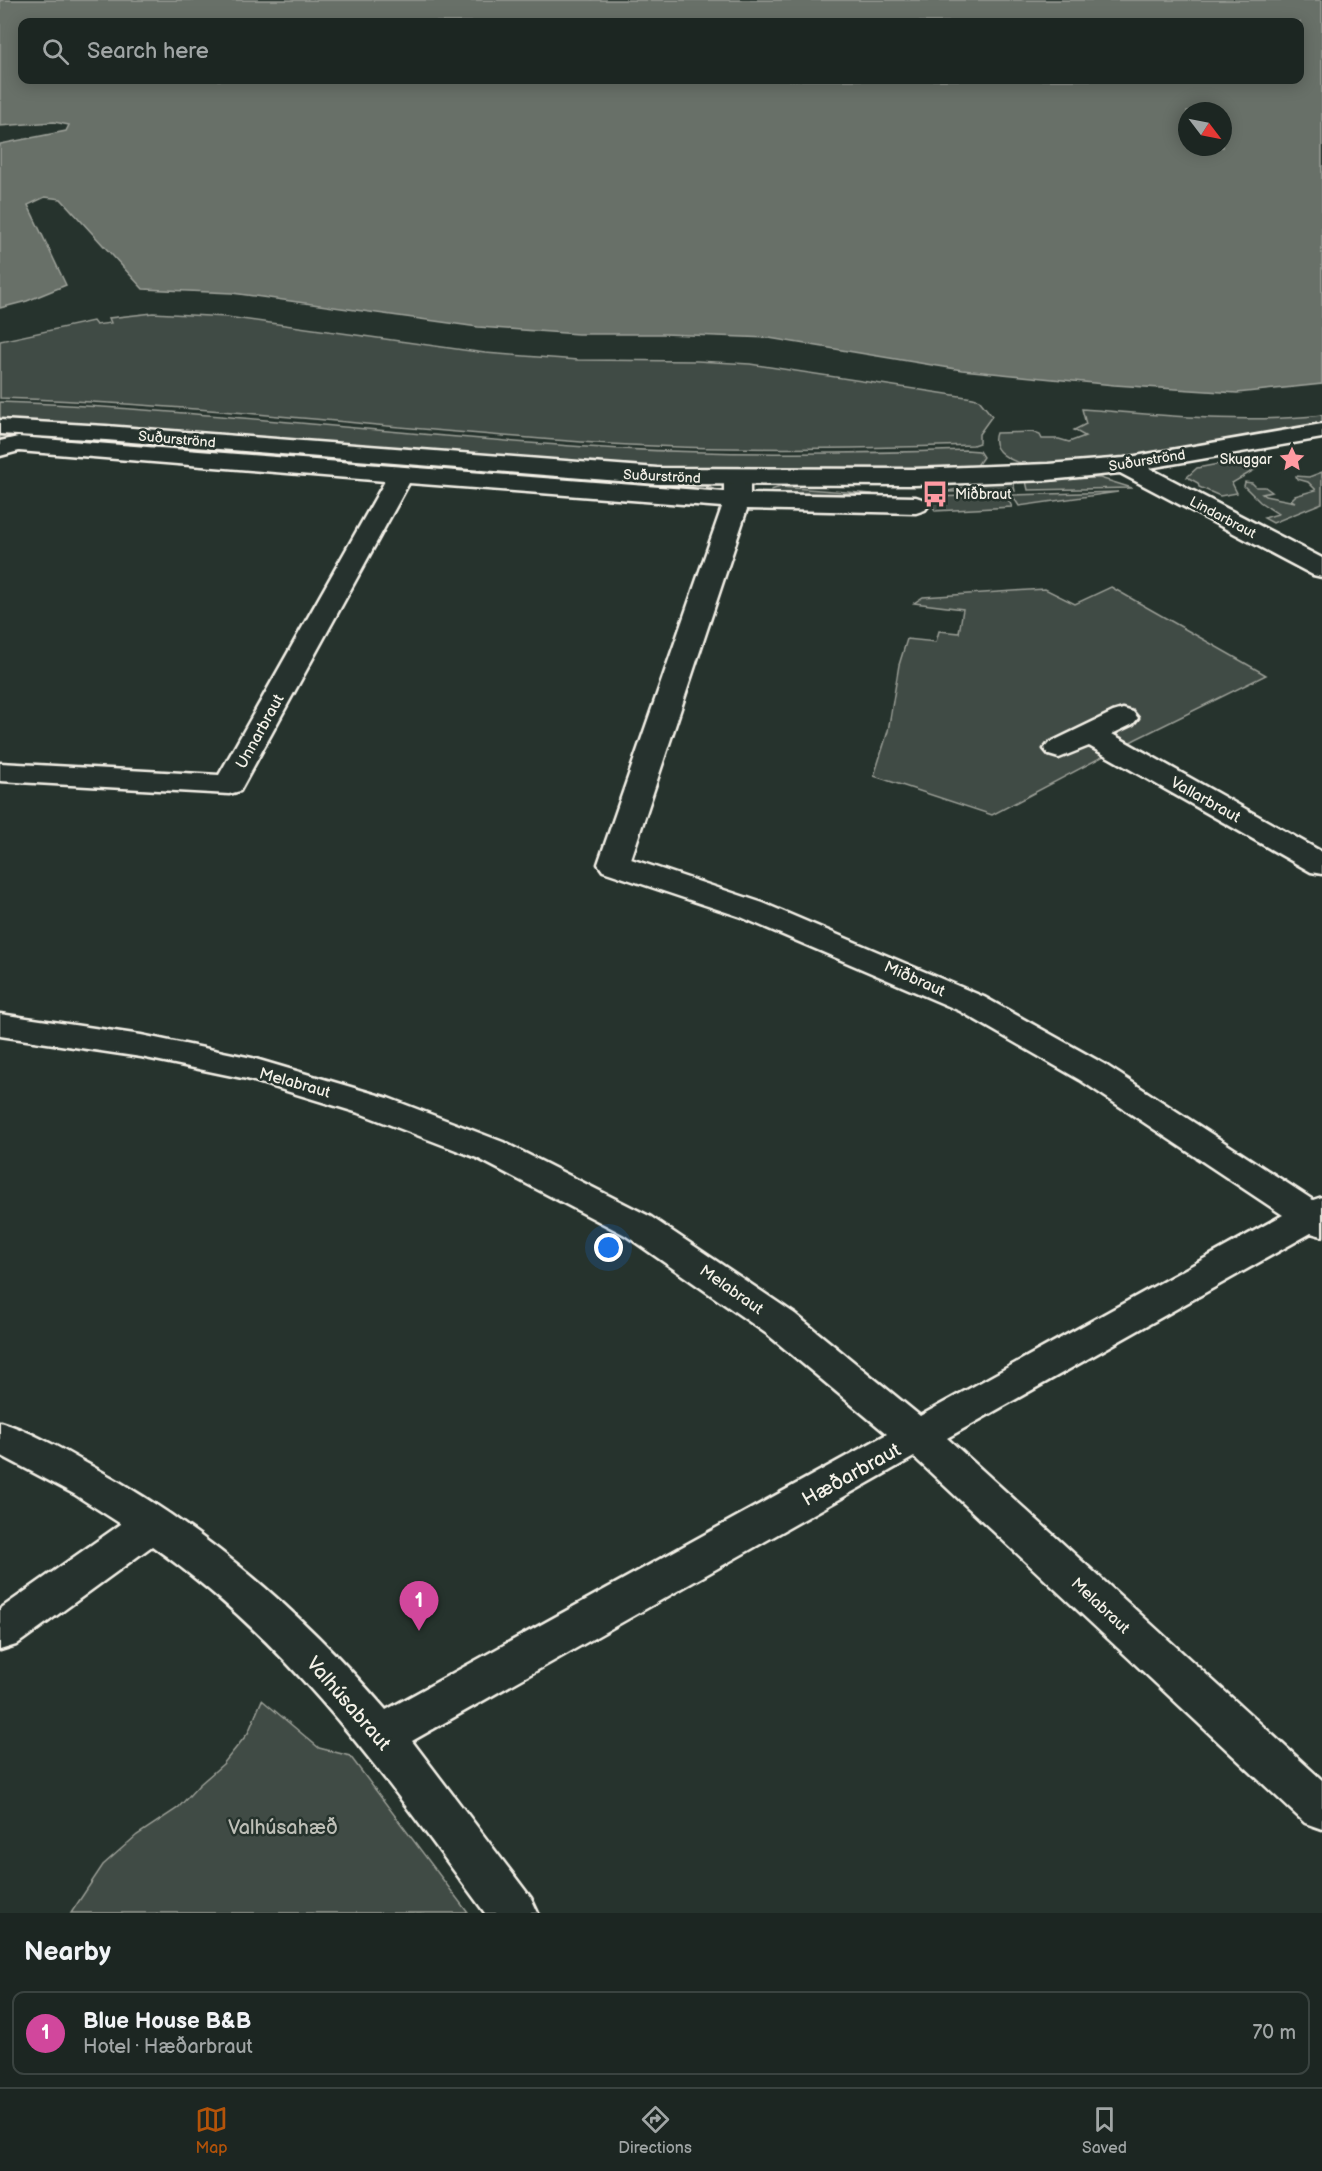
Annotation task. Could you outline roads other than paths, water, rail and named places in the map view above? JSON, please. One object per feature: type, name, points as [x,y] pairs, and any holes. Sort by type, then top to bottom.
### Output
[{"type":"street","name":"Suðurströnd","points":[[0,428],[106,433],[657,477],[737,490],[1124,465],[1322,431]]},
{"type":"street","points":[[0,449],[18,444],[400,475],[737,490],[916,505]]},
{"type":"street","name":"Lindarbraut","points":[[1124,465],[1322,569]]},
{"type":"street","name":"Unnarbraut","points":[[0,772],[229,785],[400,475]]},
{"type":"street","name":"Miðbraut","points":[[737,490],[614,864],[763,914],[868,957],[972,1004],[1092,1072],[1319,1216]]},
{"type":"street","points":[[1059,749],[1123,718]]},
{"type":"street","name":"Vallarbraut","points":[[1090,734],[1322,865]]},
{"type":"street","name":"Melabraut","points":[[0,1025],[141,1046],[252,1070],[375,1106],[490,1150],[638,1226],[782,1324],[919,1437],[1322,1809]]},
{"type":"street","name":"Hæðarbraut","points":[[380,1736],[1319,1216]]},
{"type":"street","name":"Valhúsabraut","points":[[0,1437],[56,1462],[152,1524],[220,1574],[267,1616],[323,1671],[380,1736],[514,1913]]},
{"type":"street","points":[[0,1632],[152,1524]]},
{"type":"place","name":"Skuggar","points":[[1292,459]]},
{"type":"place","name":"Miðbraut","points":[[935,494]]},
{"type":"place","name":"Blue House B&B","points":[[419,1631]]},
{"type":"park label","name":"Valhúsahæð","points":[[283,1827]]}]
